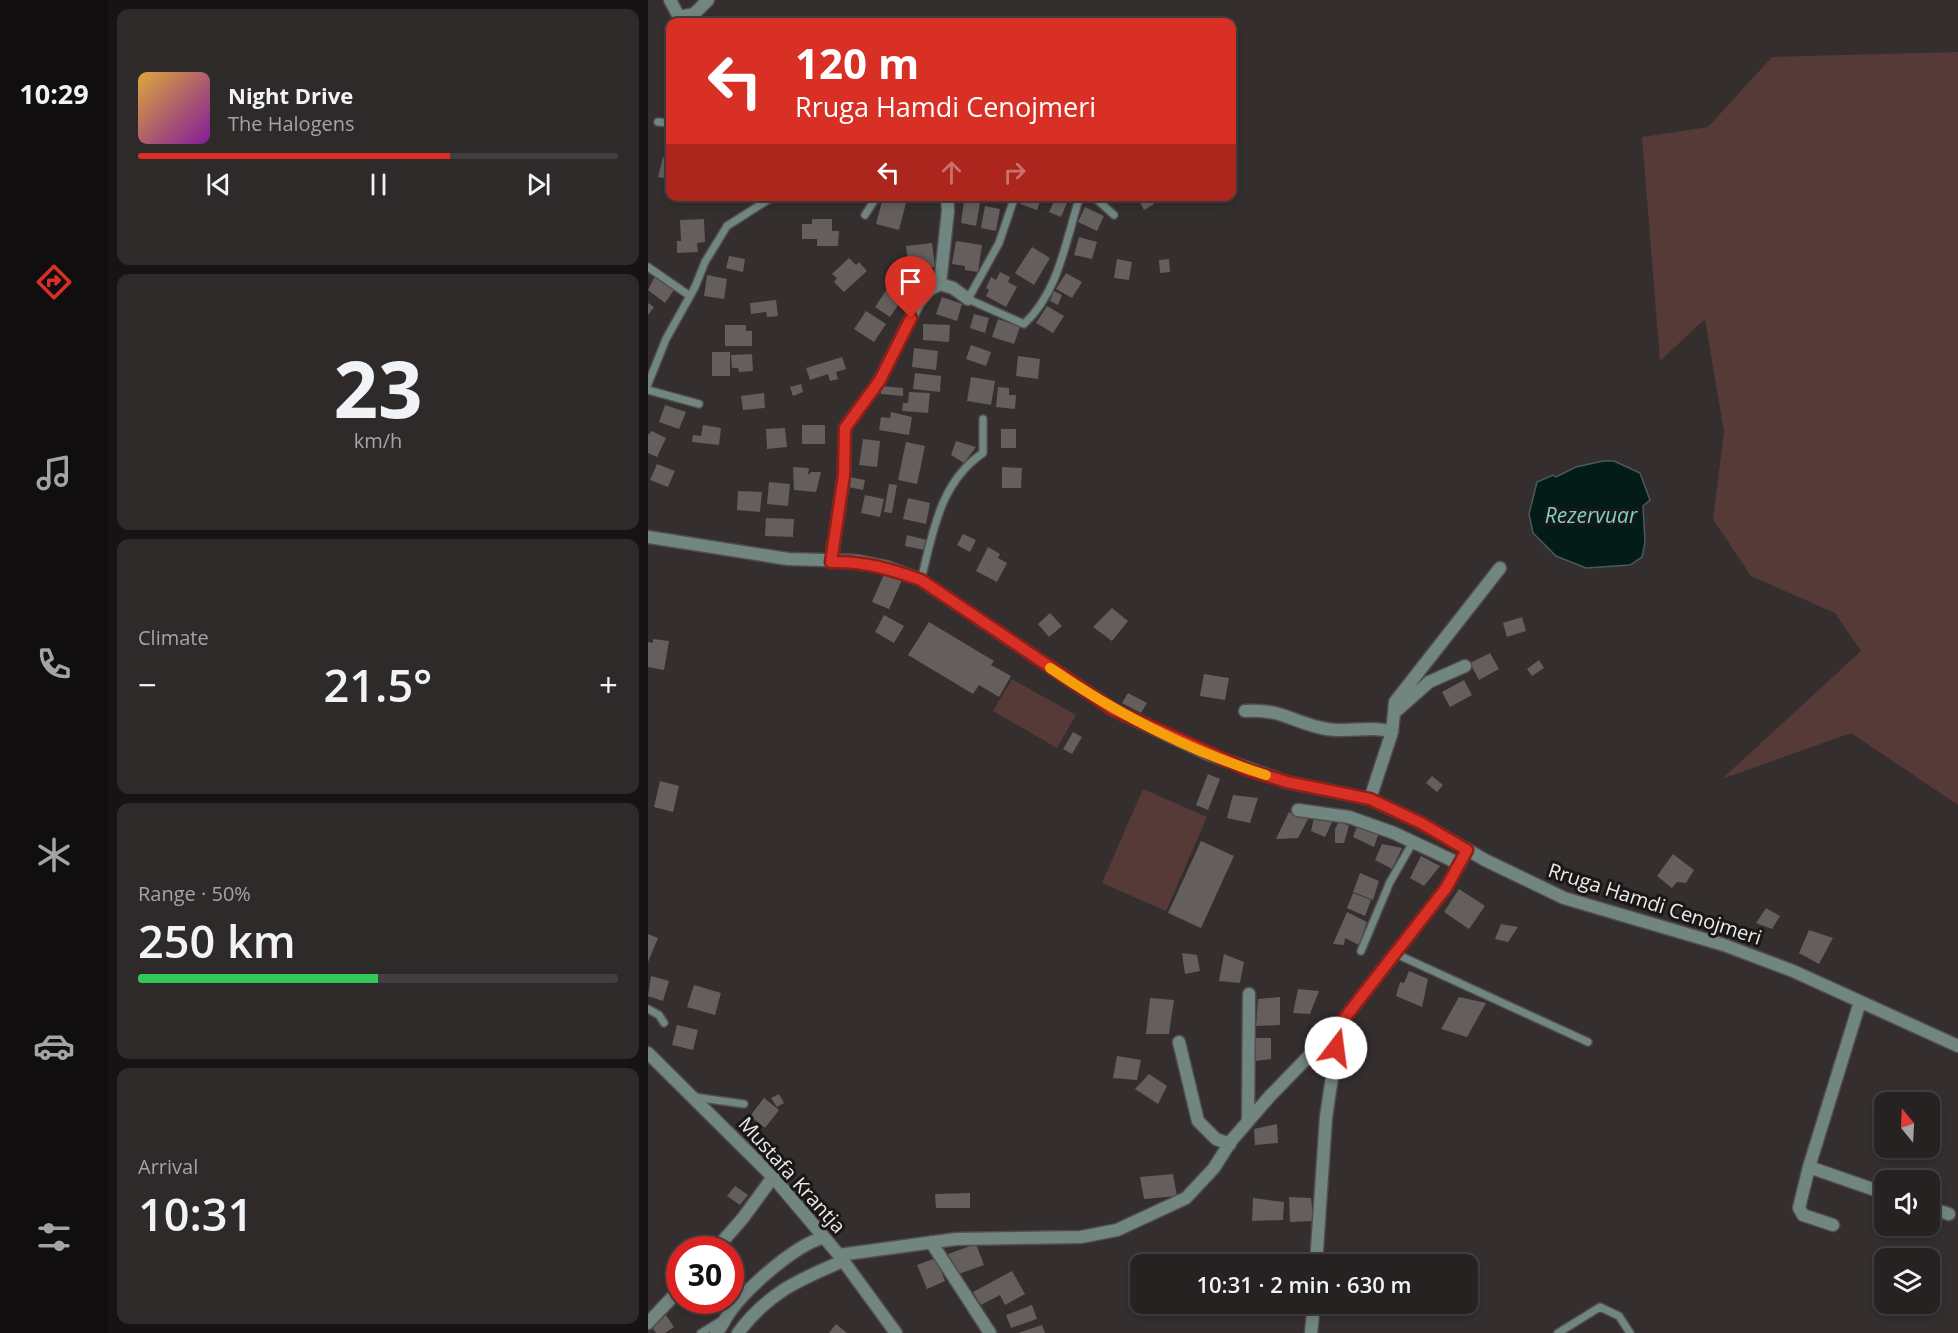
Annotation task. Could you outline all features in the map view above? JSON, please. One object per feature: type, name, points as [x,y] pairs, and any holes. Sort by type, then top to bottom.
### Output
[{"type":"street","points":[[670,0],[679,17],[694,14],[708,0]]},
{"type":"street","points":[[940,284],[947,201]]},
{"type":"street","points":[[831,562],[844,475],[845,428],[880,380],[918,303],[929,290],[940,284],[953,288],[968,299]]},
{"type":"street","name":"Rruga Hamdi Cenojmeri","points":[[648,537],[788,559],[857,561],[887,567],[921,580],[1114,710],[1143,724],[1248,770],[1287,782],[1370,799],[1421,823],[1467,850],[1564,898],[1724,945],[1793,971],[1958,1046]]},
{"type":"street","points":[[1370,799],[1392,732],[1395,702],[1500,568]]},
{"type":"street","points":[[1394,713],[1429,682],[1464,666]]},
{"type":"street","points":[[1245,711],[1267,710],[1327,729],[1381,728],[1392,732]]},
{"type":"street","points":[[1298,810],[1349,817],[1413,842],[1460,864]]},
{"type":"street","points":[[738,1333],[774,1295],[793,1282],[841,1258],[931,1242],[975,1238],[1081,1237],[1117,1230],[1186,1197],[1214,1168],[1248,1122],[1340,1024],[1446,888],[1467,850]]},
{"type":"street","points":[[1248,1122],[1249,994]]},
{"type":"street","points":[[1833,1225],[1803,1215],[1799,1208],[1809,1167],[1860,1002]]},
{"type":"street","points":[[1317,1254],[1326,1117],[1340,1024]]},
{"type":"street","points":[[1179,1042],[1198,1121],[1216,1139],[1230,1144]]},
{"type":"street","name":"Mustafa Krantja","points":[[648,1053],[773,1177],[841,1258],[896,1333]]},
{"type":"street","points":[[1809,1167],[1874,1190]]},
{"type":"street","points":[[728,1236],[773,1177]]},
{"type":"street","points":[[1940,1211],[1949,1214]]},
{"type":"street","points":[[716,1333],[726,1318],[771,1271],[809,1242],[822,1238]]},
{"type":"street","points":[[931,1242],[990,1333]]},
{"type":"street","points":[[648,1323],[666,1304]]},
{"type":"street","points":[[1312,1333],[1313,1314]]},
{"type":"lane","points":[[658,122],[666,123]]},
{"type":"lane","points":[[648,384],[666,339],[690,296],[705,262],[727,226],[766,201]]},
{"type":"lane","points":[[865,215],[874,201]]},
{"type":"lane","points":[[1013,201],[999,243],[968,299],[1024,324],[1042,299],[1064,255],[1079,201]]},
{"type":"lane","points":[[1099,201],[1114,215]]},
{"type":"lane","points":[[648,267],[690,296]]},
{"type":"lane","points":[[648,390],[699,404]]},
{"type":"lane","points":[[921,580],[945,495],[963,470],[983,453],[983,419]]},
{"type":"lane","points":[[1361,951],[1390,882],[1413,842]]},
{"type":"lane","points":[[1394,953],[1588,1042]]},
{"type":"lane","points":[[648,1009],[659,1016],[664,1023]]},
{"type":"lane","points":[[694,1098],[744,1104]]},
{"type":"lane","points":[[1558,1333],[1600,1307],[1619,1316],[1630,1333]]},
{"type":"lane","points":[[701,1333],[726,1318]]},
{"type":"shaded area","points":[[1958,52],[1958,805],[1851,733],[1722,779],[1861,651],[1835,613],[1751,576],[1713,519],[1724,432],[1705,319],[1660,361],[1642,137],[1708,127],[1772,57]]},
{"type":"shaded area","points":[[1012,679],[1076,715],[1057,748],[993,711]]},
{"type":"shaded area","points":[[1143,789],[1207,817],[1166,911],[1102,883]]},
{"type":"water","name":"Rezervuar","points":[[1614,461],[1640,473],[1650,500],[1643,506],[1645,542],[1642,557],[1630,565],[1586,568],[1556,556],[1533,533],[1529,514],[1537,482],[1553,475],[1556,477],[1576,467]]},
{"type":"building","points":[[663,157],[666,158],[666,178],[658,177]]},
{"type":"building","points":[[882,201],[906,201],[899,230],[876,224]]},
{"type":"building","points":[[964,201],[980,203],[976,226],[961,223]]},
{"type":"building","points":[[1021,201],[1040,201],[1037,210],[1020,204]]},
{"type":"building","points":[[1054,201],[1067,203],[1061,217],[1049,212]]},
{"type":"building","points":[[1140,201],[1152,201],[1154,204],[1144,210]]},
{"type":"building","points":[[985,206],[1000,209],[996,231],[981,228]]},
{"type":"building","points":[[1085,207],[1104,216],[1097,231],[1078,222]]},
{"type":"building","points":[[704,219],[705,242],[697,243],[698,252],[677,253],[677,241],[681,241],[680,220]]},
{"type":"building","points":[[812,219],[832,219],[832,231],[839,231],[838,246],[817,246],[817,239],[802,239],[802,224],[812,224]]},
{"type":"building","points":[[1079,237],[1097,242],[1092,259],[1074,255]]},
{"type":"building","points":[[956,241],[982,245],[978,272],[965,270],[965,266],[952,264]]},
{"type":"building","points":[[932,243],[935,267],[909,269],[906,246]]},
{"type":"building","points":[[1032,247],[1050,258],[1034,285],[1015,273]]},
{"type":"building","points":[[729,256],[745,259],[743,272],[726,268]]},
{"type":"building","points":[[849,258],[856,265],[859,262],[867,271],[844,292],[834,282],[837,278],[832,274]]},
{"type":"building","points":[[1117,259],[1132,262],[1129,280],[1114,278]]},
{"type":"building","points":[[1169,259],[1170,272],[1160,273],[1159,260]]},
{"type":"building","points":[[1000,272],[1010,277],[1008,282],[1017,287],[1006,307],[986,296],[989,290],[986,288],[991,277],[996,280]]},
{"type":"building","points":[[1066,273],[1082,282],[1072,298],[1056,289]]},
{"type":"building","points":[[707,275],[727,279],[724,299],[704,296]]},
{"type":"building","points":[[655,276],[674,290],[665,303],[648,290]]},
{"type":"building","points":[[887,289],[902,299],[890,317],[875,307]]},
{"type":"building","points":[[1054,291],[1062,295],[1058,305],[1050,301]]},
{"type":"building","points":[[942,297],[962,304],[957,321],[936,314]]},
{"type":"building","points":[[776,300],[778,316],[767,317],[766,312],[751,314],[750,303]]},
{"type":"building","points":[[648,303],[654,307],[648,315]]},
{"type":"building","points":[[1047,306],[1064,316],[1053,333],[1036,323]]},
{"type":"building","points":[[866,311],[886,324],[874,342],[854,329]]},
{"type":"building","points":[[974,314],[989,318],[985,333],[970,328]]},
{"type":"building","points":[[998,319],[1020,327],[1014,344],[992,337]]},
{"type":"building","points":[[923,324],[950,325],[949,342],[923,340]]},
{"type":"building","points":[[725,325],[746,325],[746,331],[752,331],[752,346],[725,346]]},
{"type":"building","points":[[971,345],[991,352],[986,366],[966,359]]},
{"type":"building","points":[[914,348],[938,351],[936,370],[912,367]]},
{"type":"building","points":[[712,352],[730,352],[730,376],[712,376]]},
{"type":"building","points":[[752,354],[753,371],[739,372],[738,368],[732,368],[731,355]]},
{"type":"building","points":[[1018,356],[1040,359],[1038,379],[1016,376]]},
{"type":"building","points":[[842,357],[846,369],[836,372],[838,379],[830,381],[828,374],[810,380],[806,368]]},
{"type":"building","points":[[915,373],[941,376],[940,392],[913,389]]},
{"type":"building","points":[[971,377],[995,381],[991,405],[967,401]]},
{"type":"building","points":[[801,384],[803,392],[793,396],[790,387]]},
{"type":"building","points":[[881,386],[903,388],[903,396],[881,394]]},
{"type":"building","points":[[998,387],[1009,388],[1009,395],[1016,395],[1015,409],[996,407]]},
{"type":"building","points":[[909,392],[930,393],[928,413],[902,411],[903,403],[908,403]]},
{"type":"building","points":[[764,393],[765,408],[743,410],[741,396]]},
{"type":"building","points":[[665,405],[686,412],[679,429],[659,422]]},
{"type":"building","points":[[891,412],[912,417],[909,435],[879,430],[881,417],[890,418]]},
{"type":"building","points":[[703,425],[721,428],[719,445],[692,442],[693,435],[701,436]]},
{"type":"building","points":[[802,425],[825,425],[825,444],[802,444]]},
{"type":"building","points":[[785,428],[787,447],[767,449],[766,429]]},
{"type":"building","points":[[1001,429],[1016,429],[1016,448],[1001,448]]},
{"type":"building","points":[[652,431],[666,438],[657,457],[648,453],[648,435]]},
{"type":"building","points":[[863,439],[880,441],[877,467],[859,465]]},
{"type":"building","points":[[956,441],[976,447],[964,463],[951,455]]},
{"type":"building","points":[[906,442],[925,446],[917,484],[898,480]]},
{"type":"building","points":[[657,464],[675,471],[668,487],[650,480]]},
{"type":"building","points":[[793,467],[809,468],[808,475],[811,472],[821,472],[816,492],[794,490]]},
{"type":"building","points":[[1002,467],[1022,468],[1021,488],[1002,488]]},
{"type":"building","points":[[850,477],[865,480],[863,490],[848,487]]},
{"type":"building","points":[[769,482],[790,484],[788,506],[767,504]]},
{"type":"building","points":[[889,484],[897,485],[892,513],[884,512]]},
{"type":"building","points":[[738,491],[762,492],[760,512],[737,510]]},
{"type":"building","points":[[865,495],[884,499],[880,517],[861,513]]},
{"type":"building","points":[[908,498],[930,503],[926,524],[903,519]]},
{"type":"building","points":[[766,518],[794,519],[793,537],[765,536]]},
{"type":"building","points":[[963,534],[976,540],[970,552],[957,545]]},
{"type":"building","points":[[907,535],[927,540],[924,550],[905,546]]},
{"type":"building","points":[[988,547],[1000,554],[998,558],[1007,563],[997,582],[976,571]]},
{"type":"building","points":[[885,572],[902,580],[889,609],[872,602]]},
{"type":"building","points":[[1112,608],[1128,621],[1112,641],[1093,627]]},
{"type":"building","points":[[1050,613],[1062,626],[1049,637],[1038,624]]},
{"type":"building","points":[[884,615],[904,626],[894,643],[875,632]]},
{"type":"building","points":[[1522,617],[1526,631],[1507,637],[1503,623]]},
{"type":"building","points":[[929,622],[994,661],[991,665],[1011,676],[999,697],[979,685],[973,694],[908,655]]},
{"type":"building","points":[[653,639],[669,641],[664,670],[648,667],[648,642],[653,643]]},
{"type":"building","points":[[1490,653],[1499,669],[1479,680],[1470,663]]},
{"type":"building","points":[[1539,660],[1544,668],[1532,676],[1527,669]]},
{"type":"building","points":[[1204,674],[1229,678],[1225,700],[1200,696]]},
{"type":"building","points":[[1464,680],[1472,695],[1450,707],[1442,692]]},
{"type":"building","points":[[1128,693],[1147,703],[1141,713],[1122,703]]},
{"type":"building","points":[[1073,732],[1082,737],[1072,754],[1063,749]]},
{"type":"building","points":[[1208,774],[1220,779],[1208,810],[1196,805]]},
{"type":"building","points":[[1432,776],[1443,785],[1437,792],[1426,783]]},
{"type":"building","points":[[660,781],[679,786],[673,812],[654,807]]},
{"type":"building","points":[[1233,795],[1258,798],[1250,823],[1227,818]]},
{"type":"building","points":[[1289,812],[1308,819],[1298,838],[1276,839]]},
{"type":"building","points":[[1314,818],[1332,822],[1325,837],[1311,831]]},
{"type":"building","points":[[1339,821],[1349,826],[1344,843],[1335,843],[1335,829]]},
{"type":"building","points":[[1358,824],[1379,832],[1374,847],[1353,837]]},
{"type":"building","points":[[1201,841],[1234,856],[1201,928],[1168,913]]},
{"type":"building","points":[[1382,844],[1402,848],[1392,869],[1375,860]]},
{"type":"building","points":[[1673,854],[1694,870],[1686,883],[1677,882],[1672,888],[1657,876]]},
{"type":"building","points":[[1421,856],[1440,866],[1424,886],[1410,878]]},
{"type":"building","points":[[1360,873],[1379,881],[1373,900],[1353,892]]},
{"type":"building","points":[[1459,889],[1485,906],[1469,929],[1444,912]]},
{"type":"building","points":[[1353,893],[1371,900],[1365,916],[1347,908]]},
{"type":"building","points":[[1766,908],[1780,916],[1772,929],[1756,923]]},
{"type":"building","points":[[1347,912],[1367,922],[1359,945],[1345,938],[1344,945],[1333,944]]},
{"type":"building","points":[[1501,924],[1518,927],[1508,942],[1495,939]]},
{"type":"building","points":[[1809,930],[1833,938],[1819,964],[1799,953]]},
{"type":"building","points":[[648,934],[658,938],[648,962]]},
{"type":"building","points":[[1182,953],[1197,955],[1200,971],[1185,974]]},
{"type":"building","points":[[1224,954],[1244,962],[1240,983],[1219,981]]},
{"type":"building","points":[[1409,971],[1428,979],[1422,1007],[1396,996],[1400,982],[1404,983]]},
{"type":"building","points":[[651,976],[669,981],[663,1001],[648,996]]},
{"type":"building","points":[[694,985],[721,993],[715,1015],[687,1007]]},
{"type":"building","points":[[1298,989],[1319,991],[1310,1014],[1293,1013]]},
{"type":"building","points":[[1280,997],[1280,1025],[1256,1026],[1258,999]]},
{"type":"building","points":[[1459,997],[1486,1003],[1467,1037],[1441,1029]]},
{"type":"building","points":[[1150,998],[1174,1000],[1169,1034],[1146,1034]]},
{"type":"building","points":[[677,1025],[698,1030],[693,1050],[672,1045]]},
{"type":"building","points":[[1254,1038],[1271,1038],[1271,1059],[1255,1061]]},
{"type":"building","points":[[1117,1056],[1141,1060],[1137,1080],[1113,1078]]},
{"type":"building","points":[[1149,1074],[1167,1086],[1158,1104],[1135,1089]]},
{"type":"building","points":[[779,1094],[784,1103],[777,1107],[771,1098]]},
{"type":"building","points":[[764,1098],[779,1110],[765,1128],[750,1116]]},
{"type":"building","points":[[1277,1124],[1278,1143],[1255,1145],[1254,1129]]},
{"type":"building","points":[[1173,1174],[1177,1196],[1144,1199],[1140,1177]]},
{"type":"building","points":[[735,1186],[748,1195],[740,1205],[727,1196]]},
{"type":"building","points":[[970,1193],[970,1208],[936,1208],[935,1194]]},
{"type":"building","points":[[1289,1197],[1311,1198],[1314,1221],[1290,1222]]},
{"type":"building","points":[[1253,1198],[1284,1202],[1283,1220],[1252,1221]]},
{"type":"building","points":[[976,1244],[984,1265],[956,1275],[948,1254]]},
{"type":"building","points":[[936,1258],[945,1281],[927,1289],[917,1265]]},
{"type":"building","points":[[1012,1271],[1025,1294],[1005,1305],[1000,1295],[981,1305],[973,1292]]},
{"type":"building","points":[[1032,1305],[1037,1319],[1011,1328],[1006,1315]]},
{"type":"building","points":[[665,1314],[674,1327],[665,1333],[656,1333],[650,1324]]},
{"type":"building","points":[[836,1324],[847,1333],[829,1333]]},
{"type":"building","points":[[1042,1325],[1045,1333],[1018,1333]]},
{"type":"slow traffic","points":[[1050,668],[1114,710],[1208,754],[1266,775]]},
{"type":"route","points":[[911,318],[880,380],[845,428],[844,475],[831,562],[857,561],[887,567],[921,580],[1114,710],[1248,770],[1287,782],[1370,799],[1421,823],[1467,850],[1457,872],[1446,888],[1340,1024],[1336,1048]]}]
